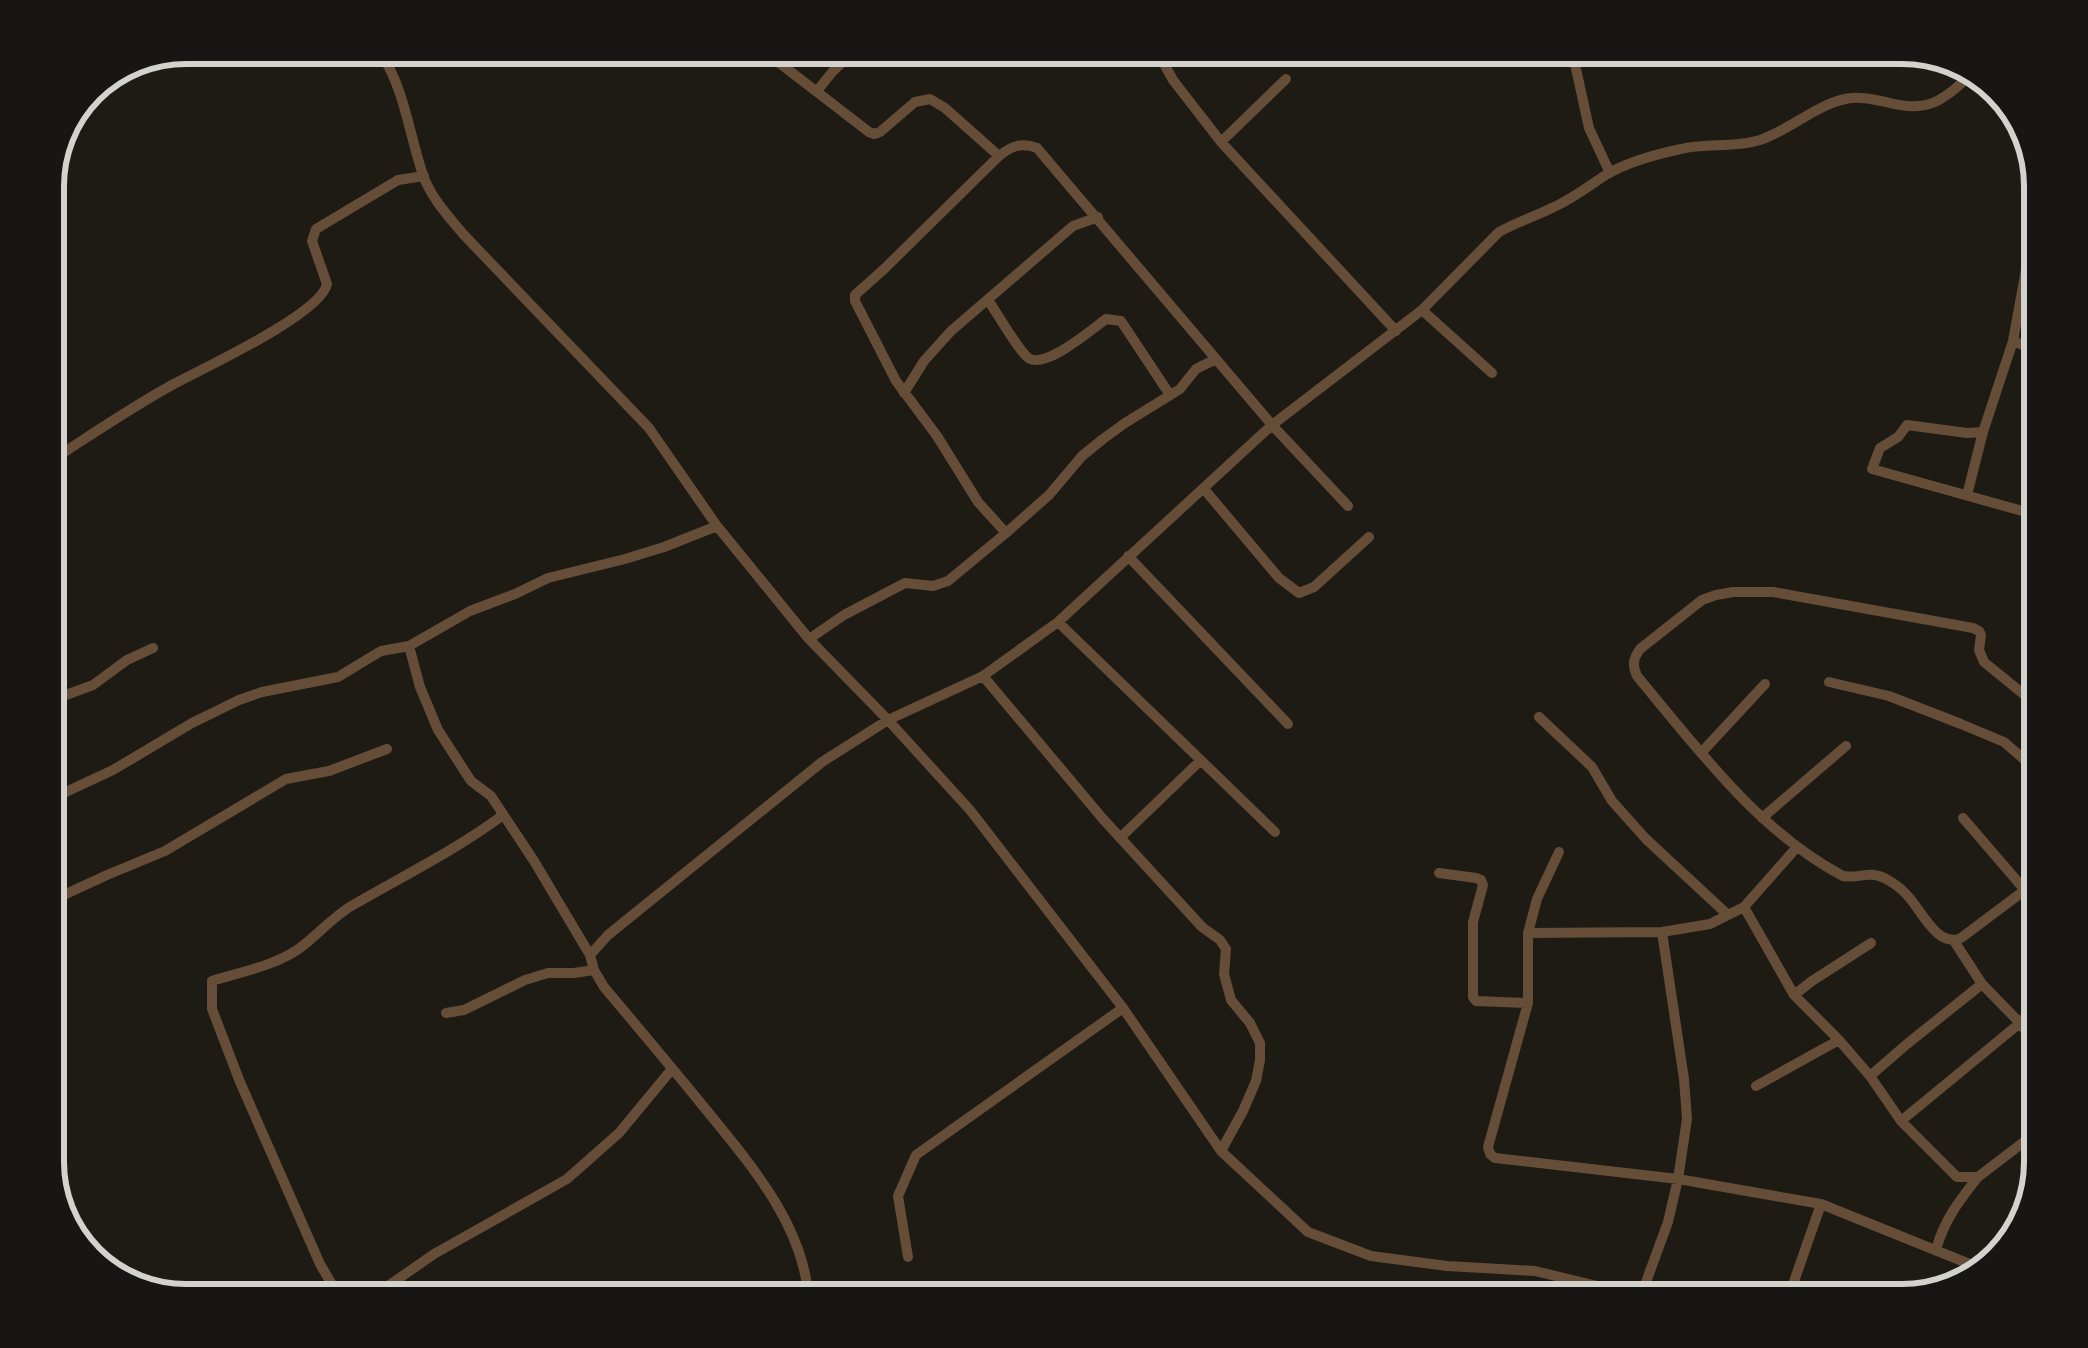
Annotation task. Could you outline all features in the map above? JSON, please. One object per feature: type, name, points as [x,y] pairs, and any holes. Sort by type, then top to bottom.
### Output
[{"type":"street","points":[[388,64],[404,103],[424,176],[442,208],[464,235],[649,428],[717,526],[809,639],[888,720],[970,810],[1123,1008],[1221,1151],[1308,1232],[1371,1256],[1448,1266],[1535,1271],[1589,1284]]},
{"type":"street","points":[[781,64],[869,132],[874,134],[880,132],[915,102],[930,99],[945,108],[999,156]]},
{"type":"street","points":[[817,91],[840,64]]},
{"type":"street","points":[[1163,64],[1173,80],[1221,142],[1396,331]]},
{"type":"street","points":[[1574,64],[1589,128],[1610,172]]},
{"type":"street","points":[[1221,142],[1286,79]]},
{"type":"street","points":[[590,955],[608,935],[634,913],[822,762],[888,720],[983,676],[1058,622],[1272,426],[1422,310],[1499,232],[1512,224],[1554,207],[1610,172],[1648,158],[1682,148],[1758,141],[1775,134],[1830,104],[1845,99],[1861,97],[1903,106],[1930,105],[1941,100],[1964,80]]},
{"type":"street","points":[[1006,533],[978,502],[937,436],[904,393],[885,362],[855,302],[855,295],[884,270],[999,156],[1008,149],[1018,145],[1028,145],[1037,148],[1098,217],[1272,426],[1348,506]]},
{"type":"street","points":[[64,452],[172,385],[250,345],[286,323],[326,289],[326,277],[312,241],[316,229],[398,180],[424,176]]},
{"type":"street","points":[[904,393],[924,361],[951,331],[1073,226],[1098,217]]},
{"type":"street","points":[[1967,495],[1983,432],[2013,341],[2024,280]]},
{"type":"street","points":[[988,300],[1025,355],[1036,360],[1045,360],[1064,349],[1106,319],[1121,321],[1170,395]]},
{"type":"street","points":[[1422,310],[1492,373]]},
{"type":"street","points":[[2013,341],[2024,345]]},
{"type":"street","points":[[809,639],[844,615],[905,583],[933,586],[948,580],[1049,495],[1082,456],[1125,422],[1180,389],[1196,369],[1216,359]]},
{"type":"street","points":[[1983,432],[1967,433],[1907,425],[1898,437],[1880,448],[1872,469],[2024,512]]},
{"type":"street","points":[[1204,490],[1280,578],[1299,593],[1314,587],[1369,537]]},
{"type":"street","points":[[64,793],[114,770],[192,723],[239,700],[262,692],[338,677],[381,651],[409,646],[470,611],[515,594],[548,578],[656,550],[717,526]]},
{"type":"street","points":[[1128,556],[1288,724]]},
{"type":"street","points":[[2024,695],[1984,662],[1978,650],[1981,635],[1979,631],[1972,628],[1773,592],[1732,592],[1702,600],[1640,649],[1634,657],[1633,666],[1637,676],[1701,753],[1762,818],[1797,847],[1843,876],[1850,877],[1870,873],[1887,880],[1904,891],[1937,934],[1945,939],[1954,941],[1961,938],[2024,891]]},
{"type":"street","points":[[1058,622],[1274,832]]},
{"type":"street","points":[[409,646],[420,687],[438,730],[471,781],[491,796],[534,861],[590,955],[594,970],[604,987],[744,1156],[766,1188],[798,1248],[807,1284]]},
{"type":"street","points":[[64,696],[94,685],[126,660],[153,648]]},
{"type":"street","points":[[983,676],[1120,838],[1202,927],[1220,940],[1226,949],[1224,974],[1231,1000],[1250,1023],[1260,1043],[1260,1060],[1256,1081],[1243,1111],[1221,1151]]},
{"type":"street","points":[[1830,682],[1889,696],[1961,724],[2004,742],[2024,759]]},
{"type":"street","points":[[1701,753],[1765,684]]},
{"type":"street","points":[[1539,717],[1592,767],[1612,801],[1646,838],[1728,915]]},
{"type":"street","points":[[1762,818],[1846,746]]},
{"type":"street","points":[[64,895],[107,874],[165,851],[286,779],[329,771],[387,749]]},
{"type":"street","points":[[1120,838],[1200,761]]},
{"type":"street","points":[[331,1284],[320,1264],[240,1082],[212,1009],[212,981],[269,965],[297,950],[319,930],[351,906],[477,835],[503,815]]},
{"type":"street","points":[[1963,818],[2024,882]]},
{"type":"street","points":[[1528,933],[1662,932],[1710,924],[1744,907],[1797,847]]},
{"type":"street","points":[[1559,852],[1537,899],[1528,933],[1528,1003],[1488,1147],[1490,1154],[1495,1158],[1678,1180],[1821,1204],[1970,1264]]},
{"type":"street","points":[[1439,873],[1476,878],[1481,880],[1483,885],[1473,922],[1473,997],[1476,1001],[1528,1003]]},
{"type":"street","points":[[1744,907],[1794,995],[1839,1040],[1870,1076],[1901,1120],[1957,1177],[1978,1177]]},
{"type":"street","points":[[1645,1284],[1668,1222],[1678,1180],[1686,1119],[1684,1079],[1662,932]]},
{"type":"street","points":[[1954,941],[1982,984],[2024,1029]]},
{"type":"street","points":[[1794,995],[1871,942]]},
{"type":"street","points":[[446,1013],[464,1010],[525,980],[548,973],[574,973],[594,970]]},
{"type":"street","points":[[1870,1076],[1982,984]]},
{"type":"street","points":[[908,1257],[898,1196],[916,1155],[1123,1008]]},
{"type":"street","points":[[1901,1120],[2024,1018]]},
{"type":"street","points":[[1756,1086],[1839,1040]]},
{"type":"street","points":[[391,1284],[434,1254],[567,1179],[619,1133],[672,1068]]},
{"type":"street","points":[[1936,1250],[1941,1230],[1957,1203],[1978,1177],[2024,1142]]},
{"type":"street","points":[[1793,1284],[1821,1204]]}]
